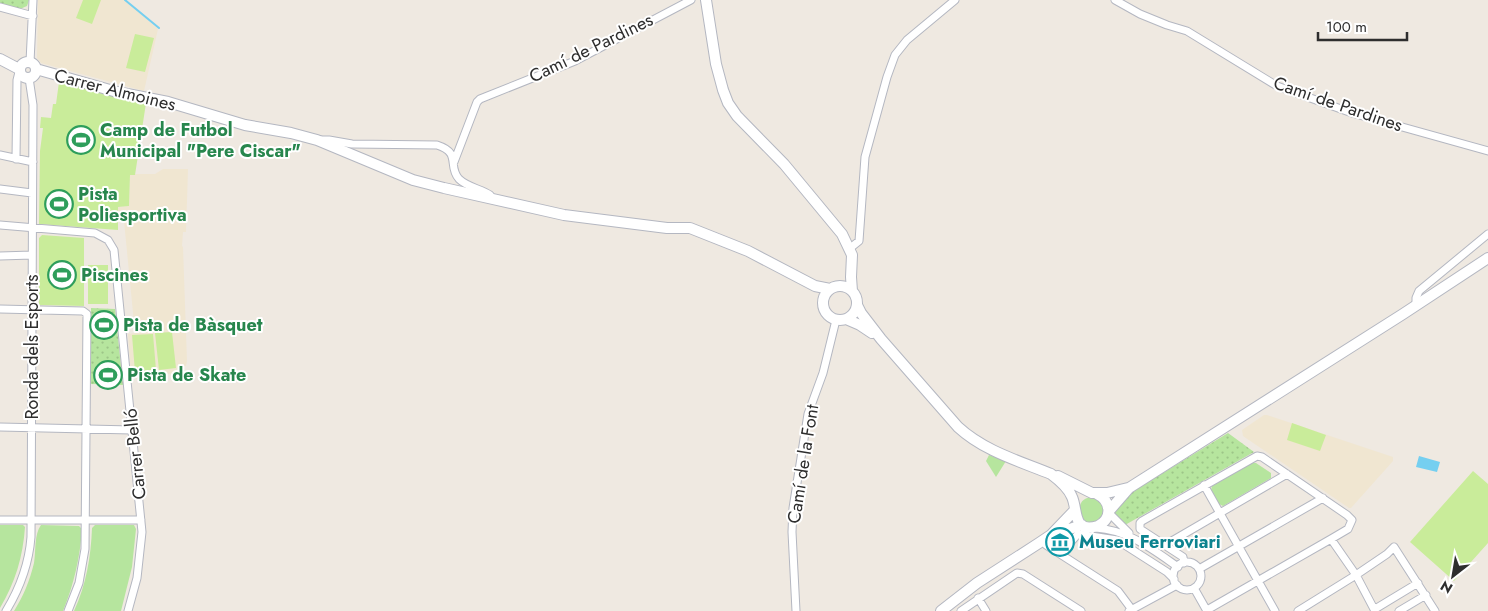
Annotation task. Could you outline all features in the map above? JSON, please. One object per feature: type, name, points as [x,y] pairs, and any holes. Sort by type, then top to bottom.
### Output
[{"type":"street","points":[[0,59],[19,70],[22,76],[29,78],[35,75],[33,66],[33,0]]},
{"type":"street","name":"Camí de Pardines","points":[[454,162],[477,102],[480,99],[575,60],[691,0]]},
{"type":"street","points":[[706,0],[716,64],[728,103],[737,116],[784,164],[837,226],[852,255],[852,291]]},
{"type":"street","points":[[823,305],[824,297],[844,272],[849,249],[859,241],[865,157],[895,55],[906,40],[955,0]]},
{"type":"street","name":"Camí de Pardines","points":[[1116,0],[1149,18],[1187,31],[1277,86],[1352,113],[1488,151]]},
{"type":"street","points":[[0,7],[33,16]]},
{"type":"street","points":[[16,159],[17,80],[23,62],[33,66]]},
{"type":"street","name":"Carrer Almoines","points":[[33,66],[117,92],[168,102],[245,126],[291,133],[317,140],[413,180],[564,215],[667,228],[690,228],[748,251],[795,276]]},
{"type":"street","name":"Ronda dels Esports","points":[[6,611],[15,595],[27,563],[32,520],[31,310],[33,104],[29,78]]},
{"type":"street","points":[[317,140],[352,144],[437,145],[450,152],[454,162],[455,174],[460,179],[490,194],[494,199]]},
{"type":"street","points":[[443,147],[461,143]]},
{"type":"street","points":[[0,155],[33,162]]},
{"type":"street","points":[[0,189],[32,193]]},
{"type":"street","points":[[0,226],[32,228]]},
{"type":"street","name":"Carrer Belló","points":[[32,228],[95,233],[108,240],[116,255],[142,543],[128,611]]},
{"type":"street","points":[[1416,306],[1416,298],[1419,291],[1488,234]]},
{"type":"street","points":[[0,256],[32,255]]},
{"type":"street","points":[[1094,528],[1102,524],[1109,512],[1129,488],[1416,306],[1488,258]]},
{"type":"street","points":[[795,276],[814,286],[833,288],[843,286],[852,291],[863,317],[881,340],[949,418],[970,438],[989,449],[1062,478],[1106,500],[1109,512],[1133,537]]},
{"type":"street","points":[[795,276],[811,290],[823,305],[826,313],[860,325],[881,340]]},
{"type":"street","points":[[841,319],[854,313],[857,305]]},
{"type":"street","points":[[0,310],[86,312],[87,520],[83,565],[79,583],[68,611]]},
{"type":"street","name":"Camí de la Font","points":[[796,611],[792,532],[793,508],[808,414],[841,319]]},
{"type":"street","points":[[0,427],[132,430]]},
{"type":"street","points":[[1175,582],[1174,572],[1181,565],[1183,557],[1140,529],[1140,523],[1253,458],[1260,456],[1323,498],[1352,522],[1348,529],[1207,611],[1194,588]]},
{"type":"street","points":[[1050,474],[1058,479],[1069,491],[1074,500],[1074,510],[1078,521],[1082,525]]},
{"type":"street","points":[[1164,545],[1287,474]]},
{"type":"street","points":[[1204,485],[1276,611]]},
{"type":"street","points":[[1051,535],[1074,510],[1078,499],[1087,494],[1107,493],[1129,488]]},
{"type":"street","points":[[1199,569],[1239,548],[1323,498]]},
{"type":"street","points":[[0,520],[141,520]]},
{"type":"street","points":[[941,611],[983,578],[1051,535],[1082,525],[1115,530],[1133,537],[1181,565],[1191,563],[1199,569],[1200,580],[1194,588],[1183,589],[1168,572],[1114,539],[1078,534],[1061,553]]},
{"type":"street","points":[[1331,539],[1356,574],[1375,610],[1418,583]]},
{"type":"street","points":[[1046,545],[1120,593],[1131,610],[1175,582]]},
{"type":"street","points":[[1298,611],[1387,554],[1394,547],[1435,611]]},
{"type":"street","points":[[961,611],[1015,574],[1023,574],[1082,611]]},
{"type":"street","points":[[1399,611],[1426,595]]},
{"type":"street","points":[[978,598],[986,611]]},
{"type":"shaded area","points":[[38,0],[125,0],[158,29],[144,91],[41,63],[37,58]]},
{"type":"shaded area","points":[[163,169],[188,169],[186,232],[183,232],[182,246],[187,361],[186,366],[176,370],[176,373],[135,379],[131,375],[128,334],[135,333],[124,221],[118,221],[118,207],[129,206],[130,174],[155,174]]},
{"type":"shaded area","points":[[1264,415],[1393,457],[1393,461],[1349,508],[1243,436],[1242,430]]},
{"type":"green space","points":[[0,0],[29,0],[27,6],[20,9],[0,4]]},
{"type":"green space","points":[[83,0],[101,0],[92,24],[76,18]]},
{"type":"green space","points":[[135,34],[154,38],[145,72],[126,68]]},
{"type":"green space","points":[[59,82],[146,103],[135,175],[130,175],[129,206],[118,207],[118,230],[39,224],[40,151],[43,128],[40,128],[41,117],[51,118],[53,104],[56,104]]},
{"type":"green space","name":"Piscines","points":[[42,235],[84,238],[84,306],[39,305],[39,238]]},
{"type":"green space","points":[[88,265],[108,265],[108,304],[88,304]]},
{"type":"green space","points":[[91,308],[115,309],[123,385],[91,384]]},
{"type":"green space","name":"Pista de Bàsquet","points":[[109,311],[111,337],[100,338],[97,312]]},
{"type":"green space","points":[[172,332],[176,368],[159,370],[155,333]]},
{"type":"green space","points":[[153,334],[156,370],[135,372],[132,335]]},
{"type":"green space","name":"Pista de Skate","points":[[97,368],[118,368],[120,382],[97,382]]},
{"type":"green space","points":[[1292,423],[1326,435],[1320,451],[1287,440]]},
{"type":"green space","points":[[1228,433],[1254,452],[1125,525],[1114,516],[1114,511],[1127,495]]},
{"type":"green space","points":[[989,455],[1006,461],[996,477],[986,461]]},
{"type":"green space","points":[[1252,463],[1256,463],[1271,473],[1271,478],[1223,506],[1219,504],[1211,490],[1212,486]]},
{"type":"green space","points":[[1473,471],[1488,484],[1488,543],[1454,581],[1410,542]]},
{"type":"green space","points":[[1091,497],[1100,499],[1106,511],[1099,523],[1086,523],[1081,516],[1082,501]]},
{"type":"green space","points":[[0,525],[23,525],[25,527],[17,569],[10,589],[0,608]]},
{"type":"green space","points":[[41,525],[79,526],[82,529],[78,561],[70,591],[63,611],[14,611],[30,576],[34,563],[37,533]]},
{"type":"green space","points":[[95,525],[134,525],[136,529],[132,567],[121,611],[74,611],[85,581],[92,528]]},
{"type":"water","points":[[70,268],[70,280],[48,280],[48,269]]},
{"type":"water","points":[[1419,456],[1440,462],[1437,472],[1416,467]]},
{"type":"waterway","points":[[125,0],[159,28]]},
{"type":"place","name":"Camp de Futbol Municipal \"Pere Ciscar\"","points":[[81,140]]},
{"type":"place","name":"Pista Poliesportiva","points":[[59,204]]},
{"type":"place","name":"Piscines","points":[[62,275]]},
{"type":"place","name":"Pista de Bàsquet","points":[[104,325]]},
{"type":"place","name":"Pista de Skate","points":[[108,375]]},
{"type":"place","name":"Museu Ferroviari","points":[[1060,542]]}]
